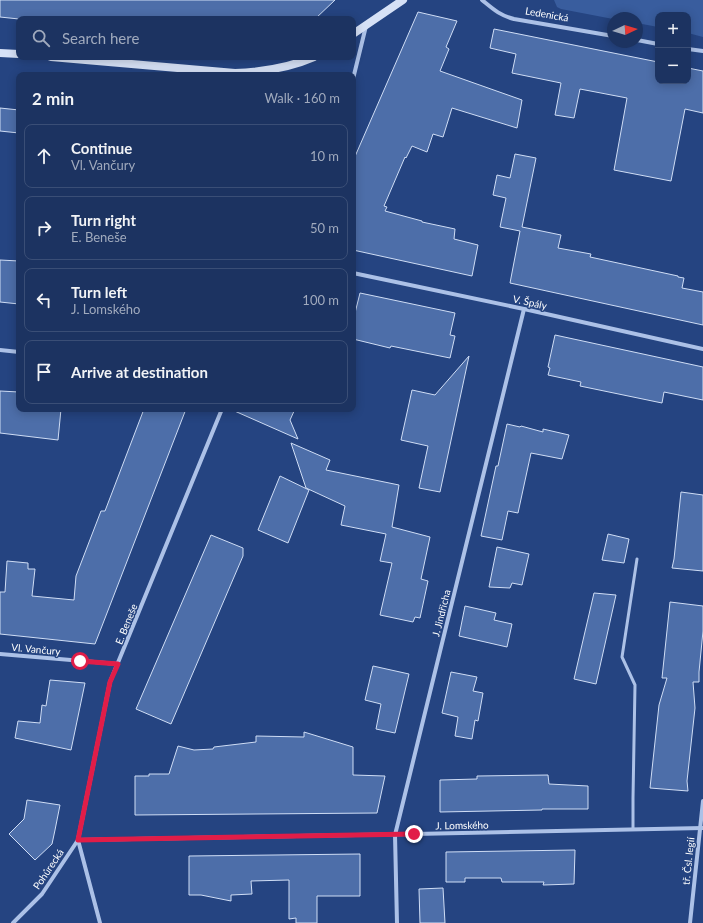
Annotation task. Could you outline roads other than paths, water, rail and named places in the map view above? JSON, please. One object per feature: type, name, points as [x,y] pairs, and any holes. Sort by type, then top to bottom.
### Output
[{"type":"main road","points":[[356,32],[403,0]]},
{"type":"main road","points":[[0,52],[16,54]]},
{"type":"main road","points":[[86,60],[224,72]]},
{"type":"main road","points":[[258,72],[287,67],[306,60]]},
{"type":"street","name":"Ledenická","points":[[482,0],[504,16],[607,35]]},
{"type":"street","points":[[355,72],[366,26]]},
{"type":"street","points":[[643,41],[655,43]]},
{"type":"street","points":[[691,49],[703,51]]},
{"type":"street","name":"V. Špály","points":[[356,274],[703,349]]},
{"type":"street","name":"J. Jindřicha","points":[[397,923],[395,835],[524,309]]},
{"type":"street","points":[[0,350],[16,352]]},
{"type":"street","name":"E. Beneše","points":[[100,923],[78,840],[110,682],[221,412]]},
{"type":"street","name":"Vl. Vančury","points":[[0,654],[118,664]]},
{"type":"street","name":"tř. Čsl. legií","points":[[690,923],[702,828],[703,801]]},
{"type":"street","name":"J. Lomského","points":[[78,840],[702,828]]},
{"type":"street","name":"Pohůrecká","points":[[13,923],[42,894],[78,840]]},
{"type":"lane","points":[[633,829],[635,685],[622,657],[637,559]]}]
